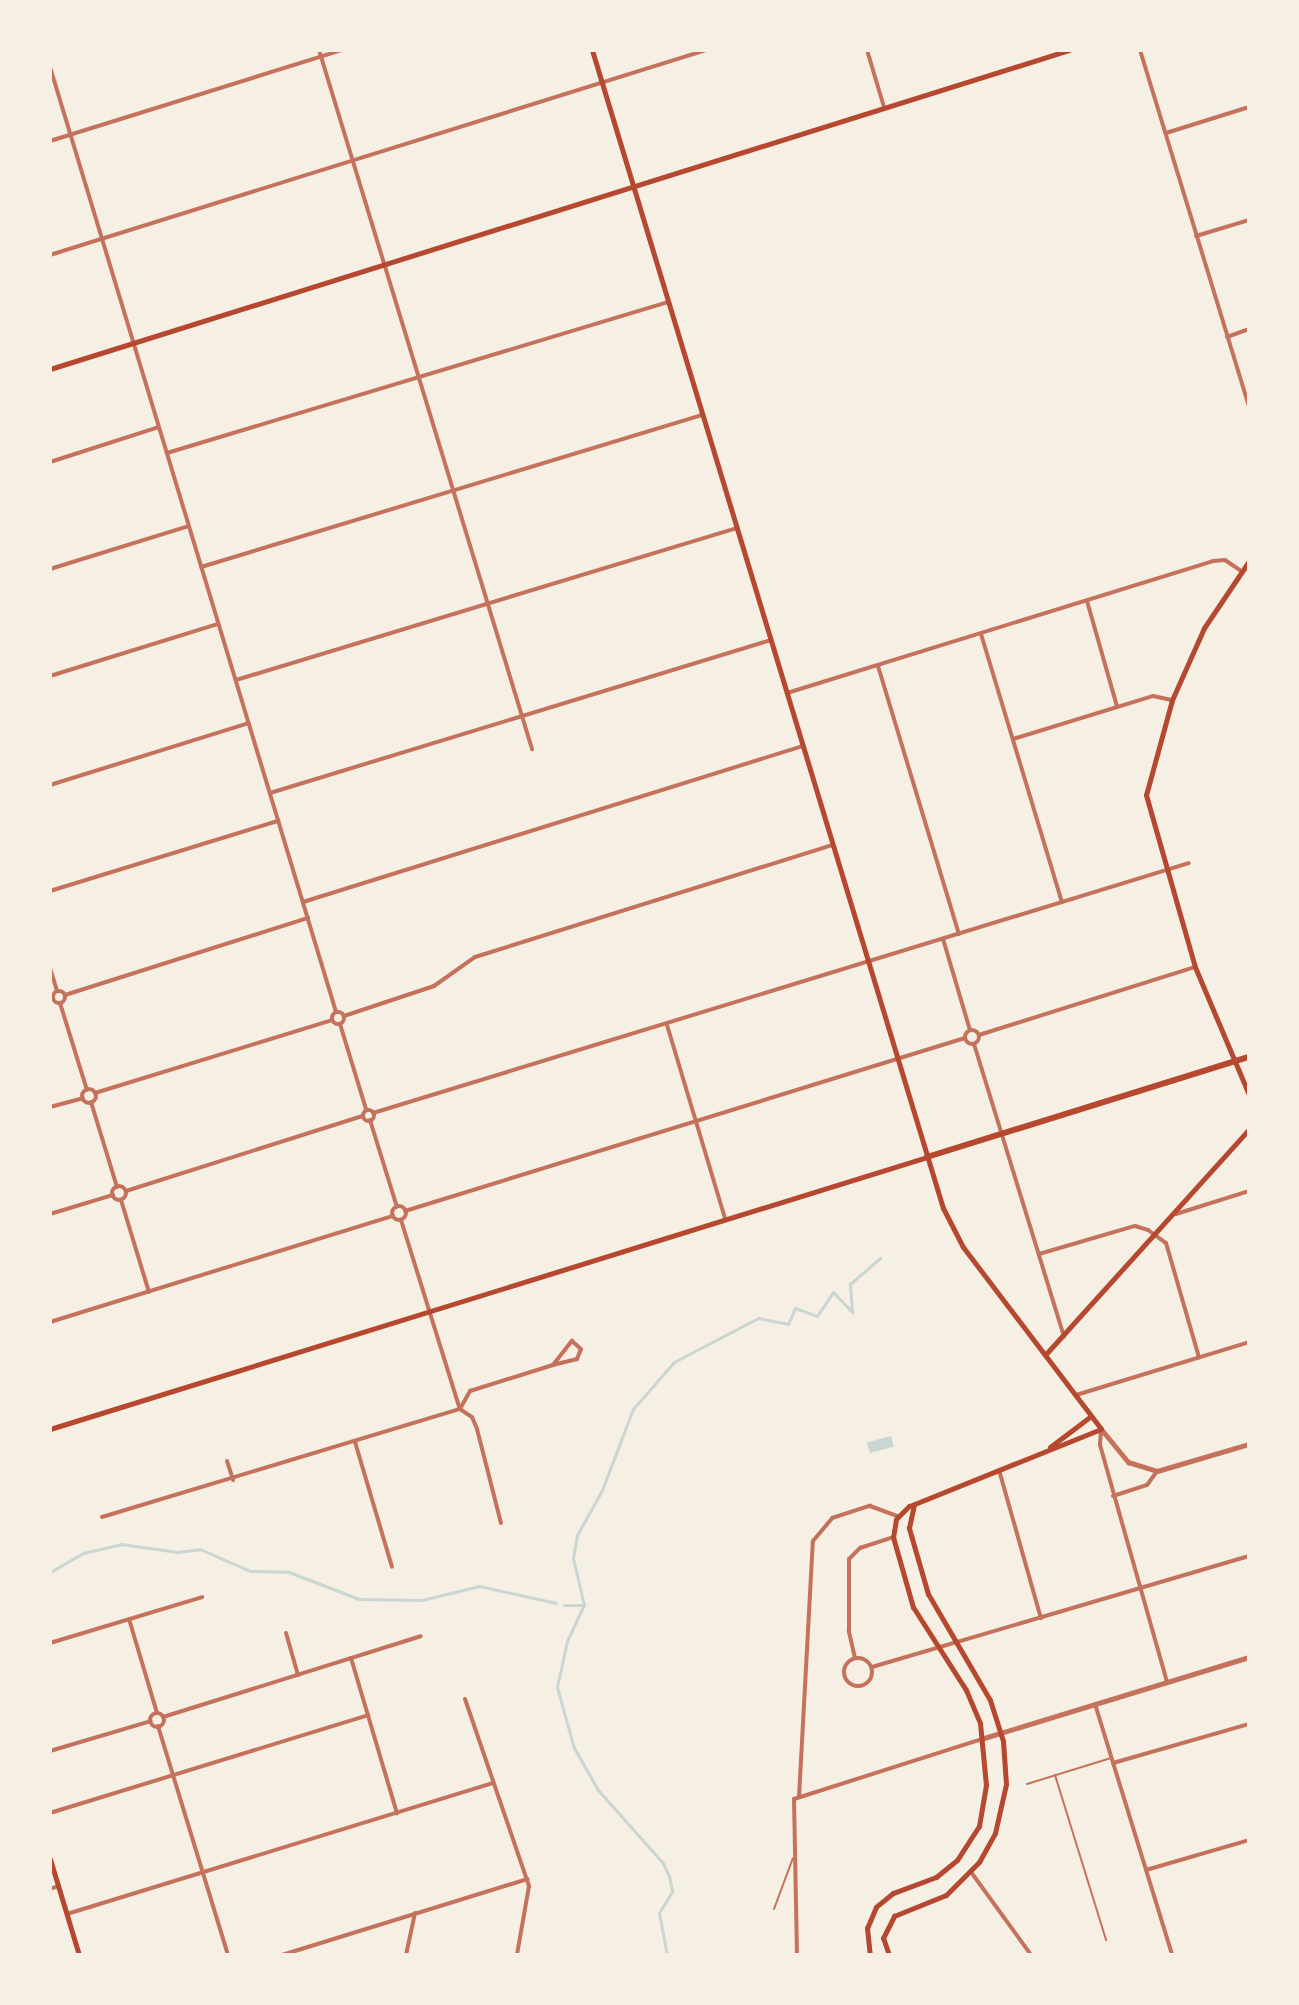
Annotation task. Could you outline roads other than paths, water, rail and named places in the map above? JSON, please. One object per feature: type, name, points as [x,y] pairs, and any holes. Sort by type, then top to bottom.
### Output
[{"type":"main road","points":[[592,50],[927,1157],[957,1236],[1101,1429],[914,1504],[898,1516],[893,1537],[913,1607],[966,1690],[984,1738],[985,1800],[973,1838],[936,1877],[893,1893],[876,1907],[867,1928],[870,1955]]},
{"type":"main road","points":[[50,369],[1069,50]]},
{"type":"main road","points":[[1249,561],[1240,570],[1204,628],[1172,700],[1146,795],[1164,871],[1195,967],[1249,1095]]},
{"type":"main road","points":[[50,1429],[1249,1057]]},
{"type":"main road","points":[[1045,1355],[1176,1214],[1249,1129]]},
{"type":"main road","points":[[1045,1451],[1091,1416]]},
{"type":"main road","points":[[889,1955],[883,1938],[894,1916],[946,1895],[971,1872],[995,1833],[1004,1801],[1002,1733],[983,1684],[928,1594],[909,1528],[914,1504]]},
{"type":"main road","points":[[50,1859],[79,1955]]},
{"type":"street","points":[[319,50],[532,749]]},
{"type":"street","points":[[50,141],[343,50]]},
{"type":"street","points":[[50,255],[706,50]]},
{"type":"street","points":[[867,50],[884,107]]},
{"type":"street","points":[[1140,50],[1249,406]]},
{"type":"street","points":[[50,67],[336,1012],[332,1020]]},
{"type":"street","points":[[1166,133],[1249,107]]},
{"type":"street","points":[[1196,236],[1249,220]]},
{"type":"street","points":[[167,453],[668,302]]},
{"type":"street","points":[[1227,337],[1249,329]]},
{"type":"street","points":[[201,567],[702,415]]},
{"type":"street","points":[[50,462],[159,427]]},
{"type":"street","points":[[50,569],[189,526]]},
{"type":"street","points":[[236,680],[737,528]]},
{"type":"street","points":[[787,693],[1217,560],[1240,570]]},
{"type":"street","points":[[1087,601],[1117,706]]},
{"type":"street","points":[[50,676],[218,624]]},
{"type":"street","points":[[981,634],[1062,902]]},
{"type":"street","points":[[270,793],[771,640]]},
{"type":"street","points":[[878,666],[959,934]]},
{"type":"street","points":[[1013,739],[1153,696],[1172,700]]},
{"type":"street","points":[[50,785],[249,723]]},
{"type":"street","points":[[303,902],[803,746]]},
{"type":"street","points":[[50,891],[278,821]]},
{"type":"street","points":[[833,845],[475,957],[434,986],[344,1016],[340,1024],[366,1109],[373,1113],[1189,863]]},
{"type":"street","points":[[60,1003],[65,995],[308,918]]},
{"type":"street","points":[[943,939],[970,1030],[979,1035]]},
{"type":"street","points":[[974,1044],[979,1035],[1195,967]]},
{"type":"street","points":[[50,968],[57,991],[65,995]]},
{"type":"street","points":[[57,991],[51,999],[60,1003],[87,1090],[83,1098]]},
{"type":"street","points":[[336,1012],[344,1016]]},
{"type":"street","points":[[87,1090],[95,1093],[332,1020],[340,1024]]},
{"type":"street","points":[[667,1024],[725,1218]]},
{"type":"street","points":[[397,1207],[405,1211],[697,1122],[965,1038],[970,1030]]},
{"type":"street","points":[[965,1038],[974,1044],[1064,1336]]},
{"type":"street","points":[[50,1214],[113,1195],[117,1187],[91,1102],[95,1093]]},
{"type":"street","points":[[50,1107],[83,1098],[91,1102]]},
{"type":"street","points":[[117,1187],[126,1191],[362,1116],[366,1109]]},
{"type":"street","points":[[373,1113],[370,1120],[397,1207],[393,1216]]},
{"type":"street","points":[[362,1116],[370,1120]]},
{"type":"street","points":[[121,1200],[126,1191]]},
{"type":"street","points":[[1176,1214],[1249,1191]]},
{"type":"street","points":[[113,1195],[121,1200],[149,1292]]},
{"type":"street","points":[[405,1211],[401,1220],[429,1312],[460,1409],[472,1417],[477,1429],[501,1523]]},
{"type":"street","points":[[50,1322],[393,1216],[401,1220]]},
{"type":"street","points":[[1039,1255],[1135,1226],[1156,1236],[1168,1249],[1199,1357]]},
{"type":"street","points":[[102,1517],[233,1480],[460,1409],[470,1391],[577,1359],[579,1345],[568,1342],[553,1365]]},
{"type":"street","points":[[1076,1395],[1249,1342]]},
{"type":"street","points":[[1101,1429],[1128,1462],[1157,1471],[1249,1444]]},
{"type":"street","points":[[1101,1429],[1100,1445],[1113,1496],[1167,1682]]},
{"type":"street","points":[[355,1442],[392,1567]]},
{"type":"street","points":[[227,1461],[233,1480]]},
{"type":"street","points":[[999,1469],[1041,1618]]},
{"type":"street","points":[[1113,1496],[1147,1485],[1157,1471]]},
{"type":"street","points":[[799,1797],[811,1555],[823,1525],[870,1506],[898,1516]]},
{"type":"street","points":[[893,1537],[860,1548],[849,1559],[849,1631],[855,1658],[872,1667],[1249,1556]]},
{"type":"street","points":[[50,1643],[202,1597]]},
{"type":"street","points":[[129,1619],[157,1713],[163,1717]]},
{"type":"street","points":[[286,1633],[298,1675]]},
{"type":"street","points":[[158,1726],[163,1717],[421,1636]]},
{"type":"street","points":[[797,1955],[793,1801],[799,1797],[1249,1657]]},
{"type":"street","points":[[351,1658],[397,1813]]},
{"type":"street","points":[[855,1658],[844,1668],[851,1685],[869,1682],[872,1667]]},
{"type":"street","points":[[465,1699],[530,1890],[517,1955]]},
{"type":"street","points":[[1095,1704],[1172,1955]]},
{"type":"street","points":[[50,1751],[151,1721],[157,1713]]},
{"type":"street","points":[[50,1813],[368,1715]]},
{"type":"street","points":[[151,1721],[158,1726],[228,1955]]},
{"type":"street","points":[[1113,1760],[1249,1724]]},
{"type":"street","points":[[67,1914],[493,1783]]},
{"type":"street","points":[[1146,1870],[1249,1840]]},
{"type":"street","points":[[971,1872],[1031,1955]]},
{"type":"street","points":[[282,1955],[527,1879]]},
{"type":"street","points":[[50,1889],[58,1886]]},
{"type":"street","points":[[406,1955],[415,1913]]},
{"type":"lane","points":[[1027,1784],[1113,1760]]},
{"type":"lane","points":[[1055,1775],[1106,1940]]},
{"type":"lane","points":[[774,1909],[793,1858]]},
{"type":"waterway","points":[[667,1955],[659,1913],[672,1891],[669,1876],[663,1863],[598,1790],[574,1748],[557,1687],[567,1641],[584,1605],[573,1558],[577,1535],[602,1490],[633,1409],[674,1362],[758,1318],[788,1324],[795,1308],[817,1316],[833,1292],[852,1312],[850,1284],[880,1258]]},
{"type":"waterway","points":[[52,1571],[83,1553],[121,1544],[177,1552],[200,1549],[250,1571],[289,1572],[359,1599],[422,1600],[479,1586],[556,1603]]},
{"type":"waterway","points":[[564,1605],[584,1605]]}]
